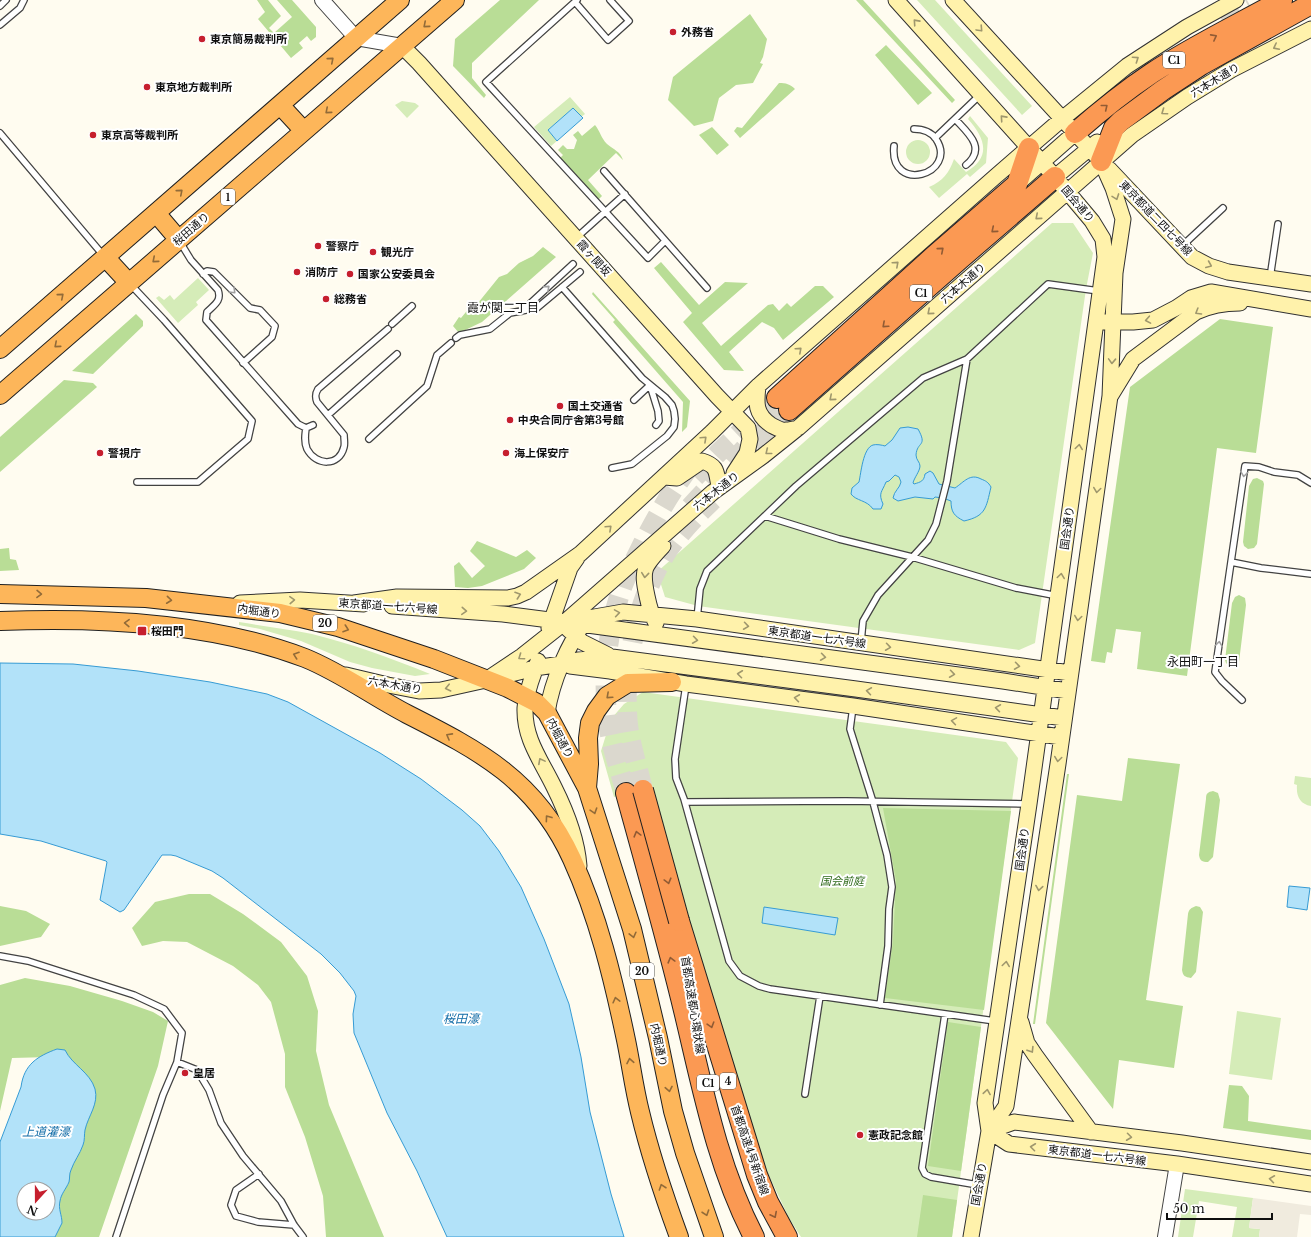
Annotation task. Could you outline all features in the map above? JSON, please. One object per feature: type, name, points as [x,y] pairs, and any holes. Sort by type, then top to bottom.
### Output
[{"type":"highway","points":[[0,349],[400,0]]},
{"type":"highway","name":"桜田通り","points":[[0,395],[455,0]]},
{"type":"highway","name":"C1","points":[[1069,126],[1106,106],[1152,73],[1199,45],[1282,0]]},
{"type":"highway","name":"C1","points":[[1095,155],[1114,128],[1163,90],[1201,65],[1311,4]]},
{"type":"highway","points":[[280,105],[304,131]]},
{"type":"highway","points":[[1017,184],[1029,148]]},
{"type":"highway","name":"C1","points":[[1017,184],[934,256],[783,404],[960,259],[1061,184]]},
{"type":"highway","points":[[156,213],[179,240]]},
{"type":"highway","points":[[105,257],[129,283]]},
{"type":"highway","name":"内堀通り","points":[[0,594],[146,598],[211,604],[280,613],[338,626],[434,659],[527,697],[537,703],[547,713],[587,788],[632,929],[658,1038],[673,1111],[685,1153],[714,1237]]},
{"type":"highway","points":[[0,621],[33,620],[134,623],[191,629],[282,650],[332,670],[402,711],[442,731],[495,763],[509,774],[538,804],[554,826],[571,856],[580,877],[601,937],[653,1161],[679,1237]]},
{"type":"highway","points":[[587,788],[589,764],[588,738],[590,723],[596,711],[607,696],[628,683],[679,682]]},
{"type":"highway","name":"首都高速都心環状線","points":[[754,1237],[740,1206],[718,1148],[700,1081],[635,792],[679,921],[688,972],[694,1021],[705,1073],[737,1171],[758,1222],[766,1237]]},
{"type":"highway","name":"首都高速4号新宿線","points":[[679,921],[757,1175],[768,1202],[787,1237]]},
{"type":"main road","name":"国会通り","points":[[896,0],[1042,162],[1096,226],[1103,239],[1105,257],[1029,804],[985,1103],[989,1131],[971,1237]]},
{"type":"main road","name":"国会通り","points":[[953,0],[1095,155],[1113,188],[1123,219],[1115,273],[1110,396],[1068,691],[1006,1106],[989,1131]]},
{"type":"main road","points":[[1017,184],[1042,162],[1069,126],[1127,66],[1187,27],[1236,0]]},
{"type":"main road","name":"六本木通り","points":[[558,621],[615,578],[721,486],[763,456],[1061,184],[1095,155],[1132,135],[1187,97],[1230,70],[1311,29]]},
{"type":"main road","name":"霞ヶ関坂","points":[[402,46],[748,428],[750,439],[746,453],[721,486]]},
{"type":"main road","points":[[354,603],[397,597],[495,598],[517,596],[526,592],[580,554],[664,477],[758,386],[1029,148],[1069,126]]},
{"type":"main road","name":"東京都道二四七号線","points":[[1095,155],[1192,257],[1209,266],[1228,272],[1311,284]]},
{"type":"main road","points":[[1097,322],[1133,322],[1153,320],[1191,298],[1211,292],[1311,309]]},
{"type":"main road","points":[[1110,396],[1133,359],[1196,312],[1205,307],[1223,303],[1277,303]]},
{"type":"main road","points":[[758,386],[757,398],[760,414],[763,420],[768,423],[791,429]]},
{"type":"main road","points":[[732,412],[749,427],[755,429],[772,433],[791,429]]},
{"type":"main road","points":[[664,477],[677,478],[702,461],[711,464],[716,468],[721,486],[652,558],[645,569],[644,581],[651,614],[658,627],[670,636]]},
{"type":"main road","points":[[580,554],[570,568],[563,590],[558,621],[546,637],[535,668],[525,707],[527,730],[530,741],[554,788],[570,826],[578,858],[580,877]]},
{"type":"main road","name":"六本木通り","points":[[547,713],[548,702],[561,664],[581,626],[615,578]]},
{"type":"main road","name":"東京都道一七六号線","points":[[211,604],[300,600],[503,614],[558,621],[581,626],[670,636],[1068,691]]},
{"type":"main road","name":"東京都道一七六号線","points":[[581,626],[623,612],[651,614],[697,619],[1070,674]]},
{"type":"main road","points":[[558,621],[566,626],[581,626],[588,646],[612,657]]},
{"type":"main road","name":"六本木通り","points":[[332,670],[388,685],[419,691],[441,690],[486,680],[522,656],[546,637]]},
{"type":"main road","points":[[486,680],[535,668],[578,660],[612,657],[1064,718]]},
{"type":"main road","points":[[561,664],[1061,737]]},
{"type":"main road","name":"東京都道一七六号線","points":[[1020,1013],[1022,1031],[1027,1043],[1091,1132]]},
{"type":"main road","name":"東京都道一七六号線","points":[[989,1131],[1014,1122],[1182,1143],[1311,1162]]},
{"type":"main road","name":"東京都道一七六号線","points":[[989,1131],[1009,1144],[1177,1164],[1311,1184]]},
{"type":"street","points":[[322,0],[356,38],[402,46]]},
{"type":"street","points":[[1165,1237],[1177,1164]]},
{"type":"lane","points":[[0,6],[6,0]]},
{"type":"lane","points":[[0,25],[20,8],[24,0]]},
{"type":"lane","points":[[610,0],[628,21],[608,40],[576,1],[486,82],[648,258],[665,241]]},
{"type":"lane","points":[[935,138],[981,94]]},
{"type":"lane","points":[[955,119],[972,138],[976,146],[975,154],[971,161],[966,164]]},
{"type":"lane","points":[[894,146],[893,154],[895,161],[899,168],[905,173],[920,175],[934,168],[940,153],[939,145],[930,133],[923,130],[914,129]]},
{"type":"lane","points":[[0,133],[105,257]]},
{"type":"lane","points":[[604,171],[707,288]]},
{"type":"lane","points":[[576,239],[625,194]]},
{"type":"lane","points":[[1182,246],[1223,208]]},
{"type":"lane","points":[[1270,278],[1278,224]]},
{"type":"lane","points":[[179,240],[191,260],[218,290],[220,296],[219,300],[206,312],[206,320],[298,424],[306,428],[313,425]]},
{"type":"lane","points":[[521,311],[573,264]]},
{"type":"lane","points":[[203,274],[207,271],[214,272],[250,308],[260,310],[275,326],[272,337],[243,363]]},
{"type":"lane","points":[[456,338],[460,335],[490,329],[510,313],[537,308],[580,272]]},
{"type":"lane","points":[[129,283],[164,320],[252,421],[248,439],[198,482],[137,482]]},
{"type":"lane","points":[[697,619],[700,589],[707,571],[796,486],[923,378],[967,359],[1048,284],[1101,291]]},
{"type":"lane","points":[[562,287],[642,378],[665,396],[672,405],[675,419],[674,427],[667,436],[632,464],[612,468]]},
{"type":"lane","points":[[306,428],[305,441],[313,458],[320,462],[331,462],[340,456],[344,447],[344,435],[316,402],[315,398],[318,389],[412,306]]},
{"type":"lane","points":[[369,439],[427,386],[437,355],[451,343]]},
{"type":"lane","points":[[328,415],[397,354]]},
{"type":"lane","points":[[861,643],[863,621],[878,595],[928,540],[936,524],[947,481],[967,359]]},
{"type":"lane","points":[[634,400],[650,385]]},
{"type":"lane","points":[[650,385],[658,411],[659,421],[656,425]]},
{"type":"lane","points":[[1242,700],[1222,681],[1215,672],[1245,466],[1259,467],[1274,472],[1298,475],[1311,483]]},
{"type":"lane","points":[[766,516],[839,539],[912,557],[1016,588],[1058,596]]},
{"type":"lane","points":[[1231,562],[1261,568],[1311,574]]},
{"type":"lane","points":[[679,682],[675,759],[676,778],[685,802],[729,961],[740,976],[759,986],[770,989],[998,1022]]},
{"type":"lane","points":[[853,706],[850,729],[873,802],[887,854],[892,888],[889,909],[888,946],[880,1005]]},
{"type":"lane","points":[[685,802],[1029,804]]},
{"type":"lane","points":[[0,956],[28,961],[134,995],[164,1009],[182,1033],[177,1062],[163,1096],[116,1237]]},
{"type":"lane","points":[[805,1094],[820,996]]},
{"type":"lane","points":[[945,1014],[922,1168],[925,1174],[931,1177],[979,1185]]},
{"type":"lane","points":[[177,1062],[197,1070],[209,1090],[221,1123],[243,1156],[281,1201],[294,1225],[303,1237]]},
{"type":"lane","points":[[259,1174],[236,1190],[231,1205],[236,1216],[258,1222],[294,1225]]},
{"type":"green space","points":[[257,0],[268,0],[281,16],[269,28],[274,33],[292,17],[277,0],[292,0],[316,27],[316,37],[311,41],[307,36],[299,43],[303,48],[291,58],[258,19],[265,12]]},
{"type":"green space","points":[[500,0],[539,0],[472,63],[472,78],[486,95],[484,98],[453,66],[455,39]]},
{"type":"green space","points":[[856,0],[863,0],[955,100],[952,103]]},
{"type":"green space","points":[[917,0],[935,0],[1032,106],[1022,115]]},
{"type":"green space","points":[[750,14],[767,39],[760,63],[763,64],[753,83],[736,85],[719,98],[713,121],[694,126],[668,100],[673,77]]},
{"type":"green space","points":[[886,45],[932,93],[918,105],[875,55]]},
{"type":"green space","points":[[779,83],[788,84],[795,89],[740,138],[734,131],[737,127],[742,128]]},
{"type":"green space","points":[[570,97],[585,114],[581,117],[573,108],[548,130],[557,141],[551,146],[534,127]]},
{"type":"green space","points":[[402,101],[415,103],[419,106],[407,118],[395,105]]},
{"type":"green space","points":[[970,116],[988,138],[986,163],[970,177],[967,174],[939,198],[929,187],[945,176],[954,159],[966,172],[980,160],[983,154],[982,140],[979,133],[968,119]]},
{"type":"green space","points":[[595,125],[605,142],[622,157],[623,160],[616,153],[588,180],[602,196],[598,200],[560,158],[563,155],[558,150],[563,145],[567,149],[574,149],[577,140],[573,135],[578,131],[582,136]]},
{"type":"green space","points":[[712,127],[729,145],[717,155],[699,135]]},
{"type":"green space","points":[[918,140],[923,141],[929,147],[929,157],[923,163],[918,164],[913,163],[907,157],[906,152],[907,147],[913,141]]},
{"type":"green space","points":[[1052,223],[1073,223],[1093,253],[1086,289],[1035,643],[1019,650],[698,606],[665,597],[657,572]]},
{"type":"green space","points":[[543,247],[556,257],[482,322],[459,333],[453,326],[459,317],[461,318],[475,301],[478,303],[499,277],[507,274],[519,263],[533,256]]},
{"type":"green space","points":[[661,262],[699,305],[725,282],[748,283],[702,323],[721,346],[768,305],[773,304],[779,311],[787,303],[791,307],[815,286],[823,286],[834,297],[783,340],[774,328],[762,322],[729,352],[744,371],[724,370],[683,322],[692,313],[654,268]]},
{"type":"green space","points":[[198,278],[209,290],[196,302],[198,305],[178,323],[156,298],[159,296],[164,300],[170,295],[174,300]]},
{"type":"green space","points":[[593,292],[690,401],[687,427],[682,432],[683,402],[613,322],[615,320],[592,294]]},
{"type":"green space","points":[[136,314],[143,321],[143,326],[93,374],[72,371]]},
{"type":"green space","points":[[1220,319],[1273,327],[1256,453],[1217,448],[1187,676],[1137,669],[1141,632],[1116,629],[1112,653],[1107,652],[1105,663],[1091,661],[1130,387]]},
{"type":"green space","points":[[64,380],[93,383],[97,387],[0,472],[0,437]]},
{"type":"green space","points":[[1257,478],[1263,481],[1264,484],[1257,544],[1254,548],[1248,549],[1244,546],[1243,542],[1249,486],[1253,479]]},
{"type":"green space","points":[[477,541],[516,557],[527,550],[536,558],[524,569],[482,586],[468,588],[455,587],[454,566],[459,562],[472,578],[485,566],[470,551]]},
{"type":"green space","points":[[9,548],[10,559],[16,560],[19,570],[0,571],[0,549]]},
{"type":"green space","points":[[1239,595],[1245,598],[1246,605],[1239,662],[1234,667],[1230,667],[1225,660],[1232,603],[1235,597]]},
{"type":"green space","points":[[239,622],[303,632],[342,642],[401,662],[430,674],[415,676],[372,668],[350,662],[301,641],[260,629],[239,625]]},
{"type":"green space","name":"国会前庭","points":[[643,692],[1006,742],[1018,758],[952,1237],[801,1237],[789,1218],[762,1161],[698,957],[651,787],[614,797],[601,751],[611,719],[624,704]]},
{"type":"green space","points":[[1128,758],[1180,764],[1146,1000],[1183,1006],[1174,1068],[1119,1060],[1113,1109],[1046,1023],[1077,795],[1122,801]]},
{"type":"green space","points":[[1067,774],[1069,774],[1035,1024],[1033,1024]]},
{"type":"green space","points":[[1295,776],[1311,778],[1311,806],[1301,801],[1298,796],[1297,785],[1294,784]]},
{"type":"green space","points":[[1213,791],[1218,793],[1220,800],[1213,857],[1206,862],[1201,860],[1199,855],[1206,795]]},
{"type":"green space","points":[[883,808],[1011,811],[984,1010],[885,998],[893,941],[896,881]]},
{"type":"green space","points":[[189,894],[210,894],[243,914],[281,942],[307,976],[318,1011],[316,1051],[329,1105],[384,1237],[326,1237],[323,1196],[305,1137],[285,1087],[285,1054],[271,1002],[258,985],[233,966],[187,942],[163,941],[142,946],[132,928],[155,902]]},
{"type":"green space","points":[[0,906],[26,911],[50,924],[41,937],[0,946]]},
{"type":"green space","points":[[1196,906],[1200,907],[1203,912],[1196,972],[1191,978],[1185,976],[1182,970],[1188,914],[1190,909]]},
{"type":"green space","points":[[25,978],[70,986],[122,1001],[153,1012],[168,1021],[158,1066],[99,1237],[35,1237],[44,1221],[56,1221],[56,1181],[48,1181],[50,1057],[12,1058],[0,1111],[0,985]]},
{"type":"green space","points":[[1237,1011],[1281,1018],[1272,1080],[1229,1074]]},
{"type":"green space","points":[[948,1022],[981,1027],[961,1171],[928,1166]]},
{"type":"green space","points":[[1229,1085],[1242,1086],[1249,1096],[1248,1121],[1311,1130],[1311,1140],[1223,1128]]},
{"type":"green space","points":[[1185,1189],[1253,1198],[1249,1228],[1260,1229],[1259,1237],[1232,1237],[1237,1207],[1199,1201],[1193,1237],[1178,1237]]},
{"type":"green space","points":[[923,1195],[957,1200],[952,1237],[917,1237]]},
{"type":"shaded area","points":[[1253,1198],[1311,1206],[1311,1215],[1300,1214],[1297,1237],[1259,1237],[1260,1229],[1249,1228]]},
{"type":"water","points":[[573,108],[583,118],[557,141],[548,130]]},
{"type":"water","points":[[908,427],[918,429],[922,439],[916,455],[920,468],[913,483],[919,483],[922,481],[925,474],[930,471],[933,473],[939,484],[955,488],[970,478],[977,477],[984,480],[991,487],[986,506],[981,514],[977,517],[964,521],[954,513],[951,501],[943,498],[935,497],[933,499],[915,497],[898,501],[893,498],[901,482],[899,477],[895,475],[886,482],[882,490],[881,497],[883,504],[881,509],[873,509],[871,506],[851,494],[852,488],[859,482],[863,461],[870,447],[873,445],[885,446],[892,440],[900,428]]},
{"type":"water","name":"桜田濠","points":[[0,663],[73,664],[138,671],[210,682],[267,694],[288,702],[380,753],[421,779],[462,810],[480,826],[499,851],[521,887],[544,939],[569,1004],[581,1057],[590,1112],[611,1194],[624,1237],[447,1237],[417,1171],[387,1113],[354,1033],[353,1014],[356,996],[354,991],[340,973],[321,954],[223,878],[212,871],[176,856],[162,855],[124,910],[120,912],[100,900],[106,861],[41,841],[0,834]]},
{"type":"water","points":[[1289,886],[1310,888],[1307,910],[1287,907]]},
{"type":"water","points":[[764,907],[838,918],[835,935],[762,923]]},
{"type":"water","name":"上道灌濠","points":[[57,1049],[65,1050],[93,1083],[96,1100],[86,1125],[83,1145],[72,1167],[69,1182],[62,1194],[59,1207],[62,1223],[55,1237],[0,1237],[0,1142],[21,1087],[25,1072],[33,1062]]},
{"type":"tunnel","points":[[1219,15],[1247,0]]},
{"type":"tunnel","points":[[695,477],[719,452],[777,398]]},
{"type":"tunnel","points":[[690,507],[745,448],[789,410]]},
{"type":"tunnel","points":[[626,793],[610,735],[607,716],[606,678],[609,640],[617,603],[630,568],[666,501],[692,464]]},
{"type":"tunnel","points":[[643,790],[628,725],[627,680],[634,634],[640,611],[648,590],[657,569],[668,550],[689,524],[713,500]]},
{"type":"place","name":"外務省","points":[[673,32]]},
{"type":"place","name":"東京簡易裁判所","points":[[202,39]]},
{"type":"place","name":"東京地方裁判所","points":[[147,87]]},
{"type":"place","name":"東京高等裁判所","points":[[93,135]]},
{"type":"place","name":"警察庁","points":[[318,246]]},
{"type":"place","name":"観光庁","points":[[373,252]]},
{"type":"place","name":"消防庁","points":[[297,272]]},
{"type":"place","name":"国家公安委員会","points":[[350,274]]},
{"type":"place","name":"総務省","points":[[326,299]]},
{"type":"place","name":"国土交通省","points":[[560,406]]},
{"type":"place","name":"中央合同庁舎第3号館","points":[[510,420]]},
{"type":"place","name":"警視庁","points":[[100,453]]},
{"type":"place","name":"海上保安庁","points":[[506,453]]},
{"type":"place","name":"桜田門","points":[[142,631]]},
{"type":"place","name":"皇居","points":[[185,1073]]},
{"type":"place","name":"憲政記念館","points":[[860,1135]]},
{"type":"district","name":"霞が関二丁目","points":[[503,308]]},
{"type":"district","name":"永田町一丁目","points":[[1203,662]]}]
